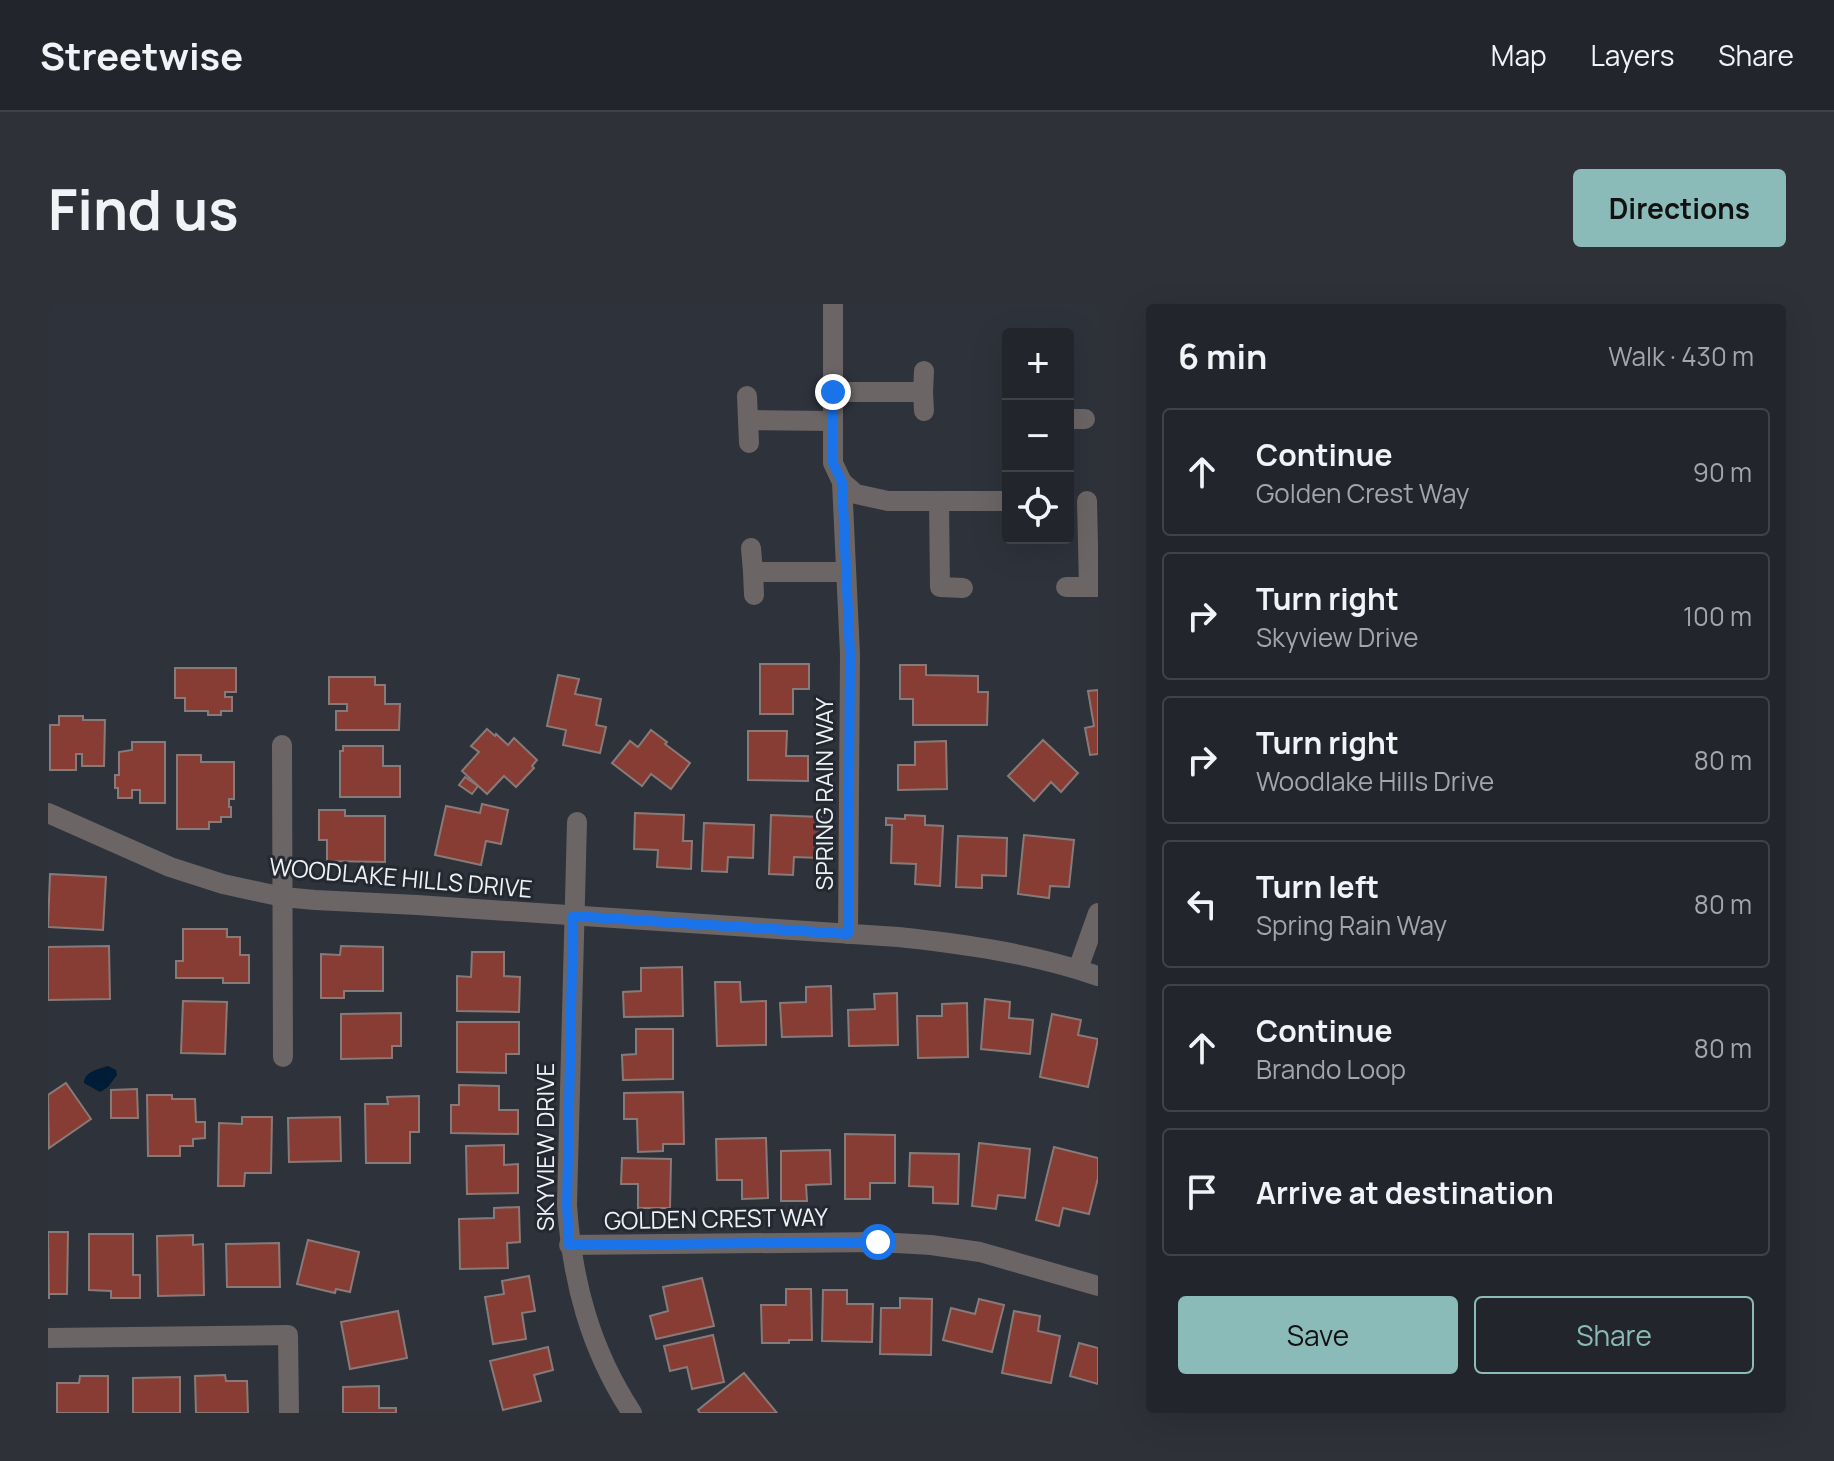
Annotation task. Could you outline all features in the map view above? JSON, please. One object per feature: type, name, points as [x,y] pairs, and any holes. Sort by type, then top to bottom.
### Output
[{"type":"street","name":"SPRING RAIN WAY","points":[[833,304],[833,463],[842,482],[850,654],[848,934]]},
{"type":"street","points":[[833,392],[924,391]]},
{"type":"street","points":[[747,396],[749,443]]},
{"type":"street","points":[[748,420],[833,421]]},
{"type":"street","points":[[842,482],[856,494],[888,501],[1002,501]]},
{"type":"street","points":[[939,501],[940,587],[963,588]]},
{"type":"street","points":[[1066,587],[1093,587],[1084,501]]},
{"type":"street","points":[[751,548],[754,595]]},
{"type":"street","points":[[753,572],[846,572]]},
{"type":"street","points":[[282,745],[283,1057]]},
{"type":"street","name":"WOODLAKE HILLS DRIVE","points":[[48,813],[170,867],[223,884],[283,897],[958,943],[1088,973]]},
{"type":"street","points":[[573,916],[577,822]]},
{"type":"street","points":[[1088,973],[1098,913]]},
{"type":"street","name":"SKYVIEW DRIVE","points":[[573,916],[567,1205],[569,1245],[579,1294],[594,1341],[617,1391],[632,1413]]},
{"type":"street","name":"GOLDEN CREST WAY","points":[[569,1245],[863,1242],[931,1245],[980,1252],[1098,1286]]},
{"type":"street","points":[[48,1338],[288,1335],[289,1413]]},
{"type":"water","points":[[108,1066],[116,1070],[117,1075],[108,1087],[100,1092],[84,1083],[89,1074]]},
{"type":"building","points":[[760,664],[809,664],[809,689],[793,689],[793,714],[760,714]]},
{"type":"building","points":[[900,665],[926,665],[926,675],[978,676],[978,692],[988,692],[987,725],[913,725],[913,699],[900,699]]},
{"type":"building","points":[[175,668],[236,668],[236,692],[225,692],[225,697],[232,697],[232,711],[208,715],[208,711],[185,711],[185,698],[175,698]]},
{"type":"building","points":[[558,675],[579,679],[575,694],[601,699],[596,725],[606,727],[600,753],[563,745],[566,730],[547,726]]},
{"type":"building","points":[[329,677],[375,677],[375,685],[385,685],[385,704],[400,704],[399,730],[336,730],[336,711],[347,711],[347,704],[329,704]]},
{"type":"building","points":[[1098,690],[1098,754],[1090,755],[1085,728],[1094,726],[1088,691]]},
{"type":"building","points":[[59,716],[105,720],[104,766],[82,766],[82,754],[76,754],[76,770],[50,770],[50,725],[59,725]]},
{"type":"building","points":[[487,729],[508,745],[514,738],[537,760],[532,766],[534,768],[516,787],[504,776],[487,794],[462,771],[479,752],[471,746]]},
{"type":"building","points":[[651,730],[690,763],[671,789],[651,774],[642,786],[612,763],[630,741],[638,747]]},
{"type":"building","points":[[748,731],[787,731],[786,756],[808,756],[808,781],[748,780]]},
{"type":"building","points":[[1043,740],[1078,773],[1061,792],[1051,782],[1034,801],[1008,776]]},
{"type":"building","points":[[946,741],[947,789],[898,790],[898,765],[915,765],[915,742]]},
{"type":"building","points":[[132,742],[165,742],[165,803],[140,803],[140,790],[132,790],[132,798],[118,798],[115,775],[119,775],[119,752],[132,750]]},
{"type":"building","points":[[343,746],[383,746],[383,766],[400,766],[400,797],[340,797],[340,751],[343,751]]},
{"type":"building","points":[[177,755],[201,755],[201,762],[234,762],[234,799],[229,799],[231,817],[221,817],[221,822],[209,822],[209,829],[177,829]]},
{"type":"building","points":[[465,777],[478,786],[472,794],[459,785]]},
{"type":"building","points":[[482,804],[508,810],[501,844],[486,841],[481,865],[435,855],[446,806],[480,813]]},
{"type":"building","points":[[319,810],[345,810],[345,816],[385,816],[385,862],[327,861],[327,840],[319,840]]},
{"type":"building","points":[[635,813],[684,815],[683,841],[692,841],[691,869],[657,867],[658,850],[634,849]]},
{"type":"building","points":[[771,815],[821,817],[820,858],[794,857],[793,875],[769,874]]},
{"type":"building","points":[[905,815],[925,816],[925,825],[943,826],[940,886],[915,884],[916,864],[891,863],[892,825],[886,825],[886,818],[905,819]]},
{"type":"building","points":[[704,823],[754,825],[753,858],[728,857],[727,872],[702,871]]},
{"type":"building","points":[[1024,835],[1074,840],[1069,887],[1050,886],[1049,898],[1018,894]]},
{"type":"building","points":[[958,836],[1007,838],[1006,876],[982,875],[982,888],[956,887]]},
{"type":"building","points":[[50,874],[106,877],[103,930],[48,927]]},
{"type":"building","points":[[183,929],[227,929],[227,937],[240,937],[240,955],[249,955],[249,983],[223,983],[223,978],[176,978],[176,961],[183,961]]},
{"type":"building","points":[[109,946],[110,999],[48,1000],[48,947]]},
{"type":"building","points":[[341,946],[383,947],[383,991],[344,991],[344,998],[321,998],[321,954],[340,955]]},
{"type":"building","points":[[472,952],[504,952],[504,976],[520,977],[519,1012],[457,1011],[457,976],[471,977]]},
{"type":"building","points":[[682,967],[683,1016],[624,1017],[623,992],[641,991],[641,968]]},
{"type":"building","points":[[715,982],[740,982],[741,1002],[766,1001],[766,1045],[717,1046]]},
{"type":"building","points":[[831,986],[832,1036],[782,1037],[780,1003],[806,1002],[806,987]]},
{"type":"building","points":[[897,993],[898,1045],[849,1046],[848,1010],[875,1009],[874,994]]},
{"type":"building","points":[[985,999],[1010,1002],[1009,1018],[1033,1020],[1030,1054],[981,1049]]},
{"type":"building","points":[[183,1001],[227,1002],[225,1054],[181,1053]]},
{"type":"building","points":[[967,1003],[968,1057],[918,1058],[917,1016],[942,1016],[942,1004]]},
{"type":"building","points":[[401,1013],[401,1046],[392,1046],[392,1058],[341,1059],[341,1014]]},
{"type":"building","points":[[1052,1014],[1081,1020],[1078,1035],[1098,1039],[1088,1087],[1040,1077]]},
{"type":"building","points":[[457,1022],[519,1022],[519,1054],[506,1054],[506,1073],[457,1072]]},
{"type":"building","points":[[636,1029],[673,1029],[673,1079],[623,1080],[622,1055],[636,1054]]},
{"type":"building","points":[[66,1083],[91,1119],[49,1148],[48,1095]]},
{"type":"building","points":[[459,1085],[499,1086],[499,1110],[518,1110],[518,1134],[451,1133],[451,1105],[459,1105]]},
{"type":"building","points":[[137,1089],[138,1118],[111,1118],[111,1090]]},
{"type":"building","points":[[683,1092],[684,1144],[663,1144],[663,1151],[638,1152],[637,1119],[624,1119],[624,1093]]},
{"type":"building","points":[[147,1095],[195,1099],[196,1122],[205,1122],[205,1138],[193,1139],[193,1146],[180,1146],[180,1156],[148,1156]]},
{"type":"building","points":[[419,1096],[419,1132],[410,1132],[410,1163],[366,1163],[365,1104],[388,1104],[387,1097]]},
{"type":"building","points":[[242,1117],[272,1117],[271,1173],[245,1173],[244,1186],[218,1186],[219,1123],[242,1124]]},
{"type":"building","points":[[340,1117],[341,1161],[289,1162],[288,1118]]},
{"type":"building","points":[[845,1134],[895,1135],[895,1183],[870,1183],[870,1199],[845,1199]]},
{"type":"building","points":[[766,1138],[768,1198],[742,1199],[742,1180],[717,1180],[716,1139]]},
{"type":"building","points":[[979,1143],[1030,1149],[1025,1198],[998,1195],[996,1209],[972,1206]]},
{"type":"building","points":[[504,1145],[504,1165],[518,1164],[518,1193],[467,1194],[466,1146]]},
{"type":"building","points":[[1054,1147],[1098,1158],[1098,1178],[1089,1214],[1063,1208],[1059,1226],[1036,1220]]},
{"type":"building","points":[[830,1150],[831,1184],[806,1185],[807,1201],[781,1201],[781,1151]]},
{"type":"building","points":[[910,1153],[959,1154],[958,1204],[933,1203],[933,1187],[909,1186]]},
{"type":"building","points":[[622,1158],[671,1159],[670,1208],[638,1208],[638,1184],[621,1184]]},
{"type":"building","points":[[519,1207],[520,1242],[507,1243],[508,1268],[460,1269],[459,1219],[494,1218],[494,1208]]},
{"type":"building","points":[[48,1232],[68,1232],[67,1294],[49,1294],[49,1299]]},
{"type":"building","points":[[89,1234],[133,1234],[133,1275],[140,1275],[140,1298],[111,1298],[111,1291],[89,1290]]},
{"type":"building","points":[[193,1235],[193,1245],[203,1244],[204,1295],[158,1296],[157,1236]]},
{"type":"building","points":[[308,1240],[359,1252],[350,1292],[336,1289],[335,1293],[297,1284]]},
{"type":"building","points":[[279,1243],[280,1287],[227,1287],[226,1244]]},
{"type":"building","points":[[529,1276],[535,1311],[522,1313],[526,1339],[493,1344],[485,1297],[504,1294],[502,1281]]},
{"type":"building","points":[[702,1278],[714,1326],[656,1339],[650,1316],[668,1311],[663,1287]]},
{"type":"building","points":[[786,1289],[811,1289],[812,1340],[762,1343],[761,1305],[786,1305]]},
{"type":"building","points":[[823,1290],[847,1290],[847,1304],[873,1304],[872,1342],[822,1341]]},
{"type":"building","points":[[900,1298],[932,1299],[931,1355],[880,1354],[881,1308],[900,1308]]},
{"type":"building","points":[[979,1299],[1004,1305],[992,1352],[943,1340],[951,1308],[975,1314]]},
{"type":"building","points":[[398,1311],[407,1358],[350,1369],[341,1322]]},
{"type":"building","points":[[1014,1311],[1040,1316],[1038,1331],[1060,1336],[1051,1383],[1002,1373]]},
{"type":"building","points":[[713,1335],[724,1382],[692,1389],[687,1367],[670,1371],[664,1346]]},
{"type":"building","points":[[1079,1343],[1098,1348],[1098,1384],[1070,1376]]},
{"type":"building","points":[[548,1347],[553,1370],[534,1375],[541,1401],[503,1410],[490,1361]]},
{"type":"building","points":[[744,1373],[777,1413],[700,1413],[698,1410]]},
{"type":"building","points":[[225,1375],[226,1381],[247,1381],[248,1413],[196,1413],[195,1376]]},
{"type":"building","points":[[80,1376],[108,1376],[108,1413],[57,1413],[57,1383],[79,1383]]},
{"type":"building","points":[[180,1377],[180,1413],[133,1413],[133,1378]]},
{"type":"building","points":[[379,1386],[379,1408],[396,1408],[396,1413],[343,1413],[343,1387]]},
{"type":"route","points":[[833,392],[833,463],[842,482],[850,654],[848,934],[573,916],[567,1205],[569,1245],[878,1242]]}]
